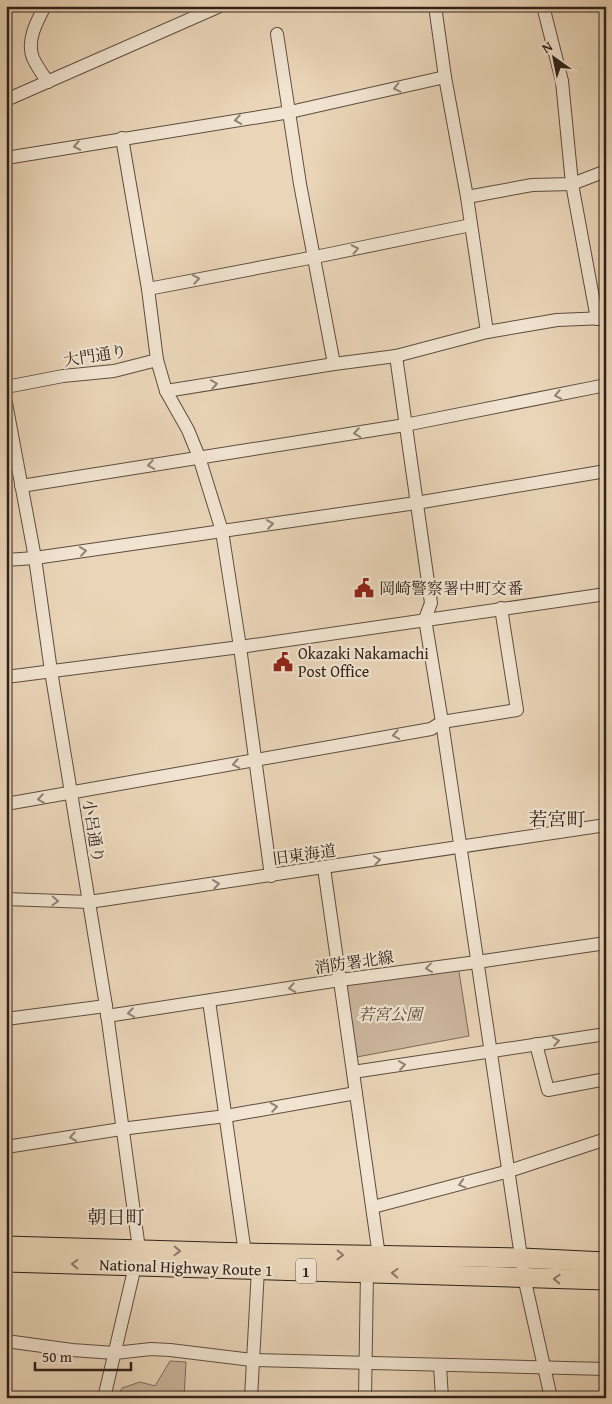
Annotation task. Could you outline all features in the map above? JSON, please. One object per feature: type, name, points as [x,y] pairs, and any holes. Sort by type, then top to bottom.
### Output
[{"type":"highway","name":"National Highway Route 1","points":[[6,1246],[258,1269],[606,1280]]},
{"type":"highway","name":"National Highway Route 1","points":[[6,1262],[245,1253],[522,1258],[606,1262]]},
{"type":"street","points":[[46,6],[34,25],[32,39],[33,57],[48,82]]},
{"type":"street","points":[[6,100],[220,6]]},
{"type":"street","points":[[435,6],[445,77],[468,197],[487,332]]},
{"type":"street","points":[[166,391],[396,356],[487,332],[557,320],[601,318],[572,184],[562,81],[543,6]]},
{"type":"street","points":[[277,34],[300,184],[334,364]]},
{"type":"street","points":[[6,158],[290,112],[445,77]]},
{"type":"street","points":[[122,138],[148,289],[157,360],[166,391],[188,430],[199,457],[222,531],[240,647],[252,749],[256,761],[271,876]]},
{"type":"street","points":[[468,197],[532,185],[572,184],[606,171]]},
{"type":"street","points":[[148,289],[471,225]]},
{"type":"street","points":[[396,356],[431,603],[425,619],[442,722],[459,847],[524,1277],[552,1398]]},
{"type":"street","name":"大門通り","points":[[6,387],[62,376],[114,371],[157,360]]},
{"type":"street","points":[[21,486],[405,425],[606,385]]},
{"type":"street","name":"小呂通り","points":[[6,403],[35,558],[51,671],[106,1012],[136,1257]]},
{"type":"street","points":[[6,560],[35,558],[416,503],[606,471]]},
{"type":"street","points":[[6,677],[240,647],[606,594]]},
{"type":"street","points":[[6,804],[431,729],[442,722],[517,710],[501,608]]},
{"type":"street","name":"旧東海道","points":[[6,899],[89,902],[606,825]]},
{"type":"street","points":[[324,868],[379,1256]]},
{"type":"street","name":"消防署北線","points":[[6,1019],[106,1012],[208,1001],[340,980],[606,943]]},
{"type":"street","points":[[208,1001],[245,1253]]},
{"type":"street","points":[[353,1072],[606,1034]]},
{"type":"street","points":[[536,1044],[548,1090],[606,1079]]},
{"type":"street","points":[[6,1147],[121,1129],[226,1116],[356,1093]]},
{"type":"street","points":[[373,1208],[509,1171],[606,1139]]},
{"type":"street","points":[[104,1398],[136,1257]]},
{"type":"street","points":[[251,1398],[258,1269]]},
{"type":"street","points":[[365,1398],[367,1272]]},
{"type":"street","points":[[6,1341],[72,1350],[115,1353],[151,1349],[170,1350],[252,1360],[606,1369]]},
{"type":"street","points":[[440,1366],[442,1398]]},
{"type":"green space","name":"若宮公園","points":[[458,965],[469,1036],[357,1057],[344,985]]},
{"type":"green space","points":[[170,1361],[186,1362],[184,1398],[117,1398],[122,1388],[140,1382],[155,1386]]},
{"type":"place","name":"岡崎警察署中町交番","points":[[364,588]]},
{"type":"place","name":"Okazaki Nakamachi Post Office","points":[[283,662]]},
{"type":"district","name":"若宮町","points":[[557,819]]},
{"type":"district","name":"朝日町","points":[[116,1217]]}]
